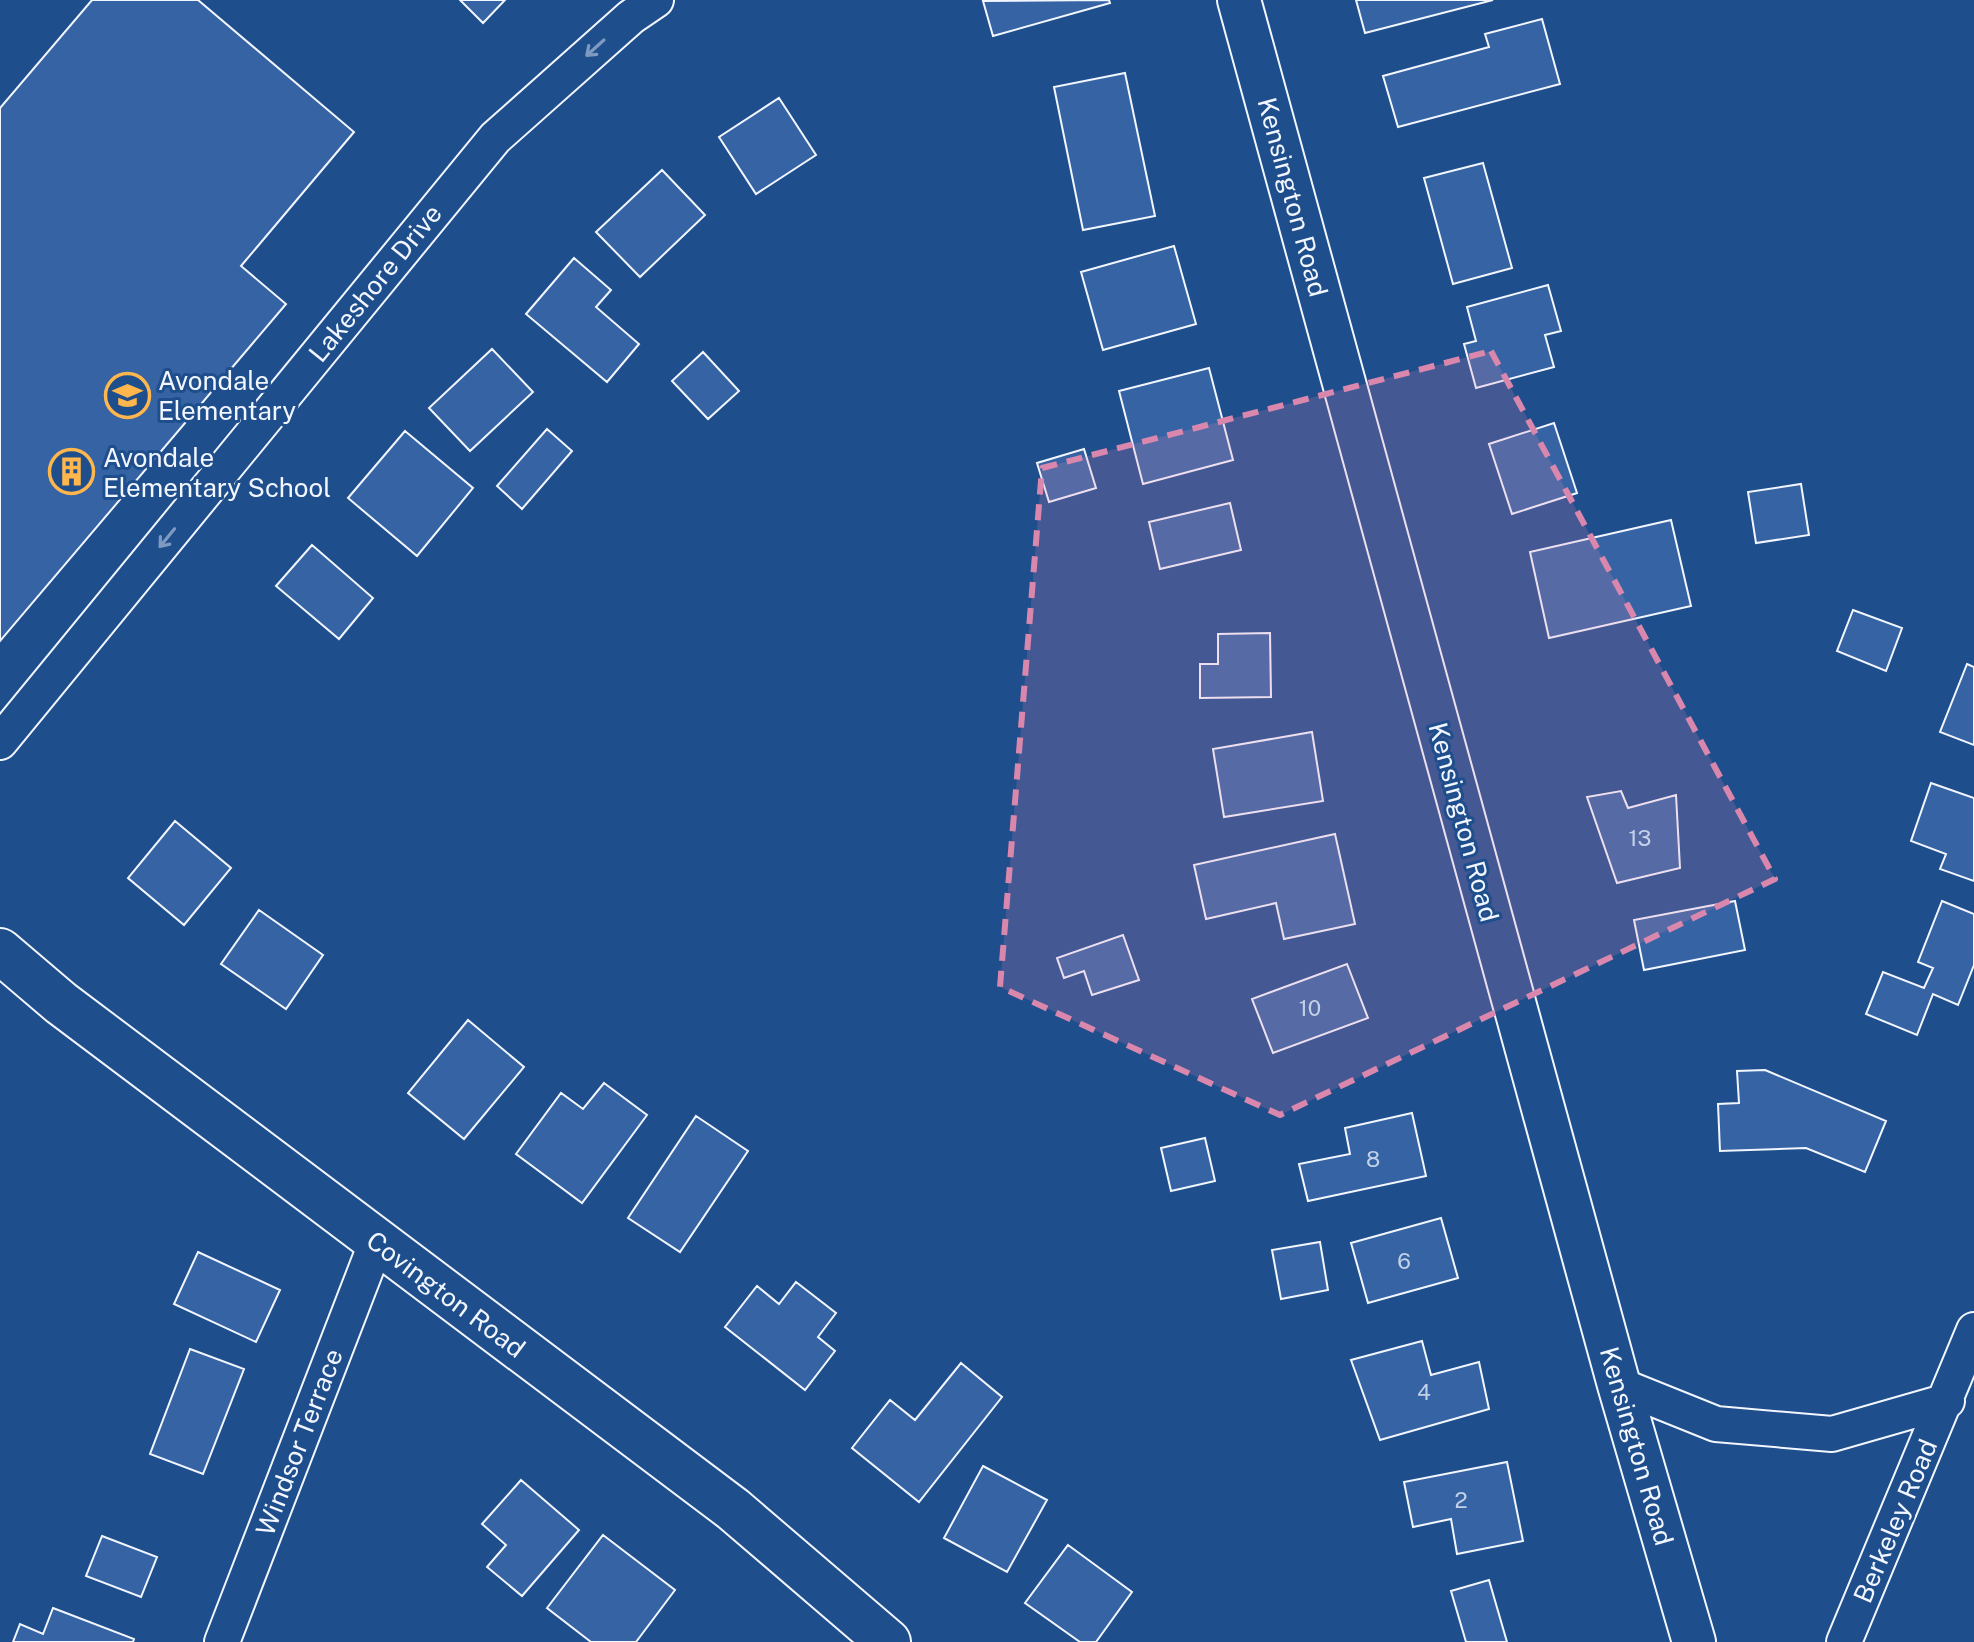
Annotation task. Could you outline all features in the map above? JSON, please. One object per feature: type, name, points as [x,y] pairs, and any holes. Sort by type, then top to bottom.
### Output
[{"type":"main road","name":"Covington Road","points":[[0,951],[61,1003],[733,1509],[888,1642]]},
{"type":"street","name":"Lakeshore Drive","points":[[0,742],[495,138],[631,17],[656,0]]},
{"type":"street","name":"Kensington Road","points":[[1239,0],[1619,1385],[1694,1642]]},
{"type":"street","name":"Windsor Terrace","points":[[222,1642],[377,1241]]},
{"type":"street","name":"Berkeley Road","points":[[1844,1642],[1974,1330]]},
{"type":"street","name":"Berkeley Road","points":[[1619,1385],[1716,1424],[1832,1434],[1947,1401]]},
{"type":"highlighted area","points":[[1491,351],[1775,879],[1280,1115],[1000,987],[1042,468]]},
{"type":"building","name":"Avondale Elementary","points":[[92,0],[198,0],[354,132],[241,266],[286,304],[0,641],[0,108]]},
{"type":"building","points":[[460,0],[505,0],[483,23]]},
{"type":"building","points":[[1109,0],[1110,3],[993,36],[983,1]]},
{"type":"building","points":[[1356,0],[1493,0],[1365,33]]},
{"type":"building","points":[[1542,19],[1560,84],[1398,127],[1383,76],[1489,47],[1485,34]]},
{"type":"building","points":[[1125,73],[1155,216],[1083,230],[1054,87]]},
{"type":"building","points":[[779,98],[816,155],[756,194],[719,137]]},
{"type":"building","points":[[1483,163],[1512,268],[1453,284],[1424,178]]},
{"type":"building","points":[[662,170],[705,215],[640,277],[596,232]]},
{"type":"building","points":[[1174,246],[1196,324],[1103,350],[1081,272]]},
{"type":"building","points":[[574,258],[611,290],[596,307],[639,344],[607,382],[526,314]]},
{"type":"building","points":[[1548,285],[1561,331],[1545,335],[1554,367],[1476,388],[1464,344],[1476,341],[1467,307]]},
{"type":"building","points":[[492,349],[533,392],[470,451],[429,408]]},
{"type":"building","points":[[703,352],[739,391],[708,419],[672,381]]},
{"type":"building","points":[[1209,368],[1233,460],[1143,484],[1119,391]]},
{"type":"building","points":[[1554,423],[1577,493],[1512,514],[1489,444]]},
{"type":"building","points":[[547,429],[572,451],[522,509],[497,486]]},
{"type":"building","points":[[405,431],[473,488],[417,556],[348,498]]},
{"type":"building","points":[[1084,449],[1096,488],[1049,502],[1037,463]]},
{"type":"building","points":[[1801,484],[1809,535],[1756,543],[1748,492]]},
{"type":"building","points":[[1230,503],[1241,550],[1160,569],[1149,522]]},
{"type":"building","points":[[1671,520],[1691,606],[1549,638],[1530,552]]},
{"type":"building","points":[[312,545],[373,598],[339,639],[276,586]]},
{"type":"building","points":[[1853,610],[1902,628],[1886,671],[1837,651]]},
{"type":"building","points":[[1270,633],[1271,697],[1200,698],[1200,664],[1218,664],[1218,634]]},
{"type":"building","points":[[1967,664],[1974,667],[1974,745],[1940,732]]},
{"type":"building","points":[[1312,732],[1323,801],[1224,817],[1213,749]]},
{"type":"building","points":[[1931,783],[1974,798],[1974,881],[1940,869],[1946,854],[1911,841]]},
{"type":"building","points":[[1621,791],[1628,808],[1676,795],[1680,868],[1617,883],[1587,797]]},
{"type":"building","points":[[175,821],[231,868],[184,925],[128,878]]},
{"type":"building","points":[[1335,834],[1355,924],[1284,939],[1276,903],[1206,919],[1194,865]]},
{"type":"building","points":[[1735,901],[1745,950],[1644,970],[1634,920]]},
{"type":"building","points":[[1942,901],[1974,914],[1974,965],[1958,1005],[1933,994],[1917,1035],[1866,1014],[1883,972],[1924,988],[1933,968],[1918,962]]},
{"type":"building","points":[[259,910],[323,955],[286,1009],[221,964]]},
{"type":"building","points":[[1123,935],[1139,980],[1092,995],[1084,971],[1064,978],[1057,958]]},
{"type":"building","points":[[1347,964],[1368,1018],[1273,1053],[1252,999]]},
{"type":"building","points":[[468,1020],[524,1067],[464,1139],[408,1093]]},
{"type":"building","points":[[1765,1070],[1886,1121],[1865,1172],[1806,1148],[1720,1151],[1718,1104],[1739,1103],[1737,1071]]},
{"type":"building","points":[[604,1083],[647,1115],[582,1203],[516,1154],[561,1093],[583,1109]]},
{"type":"building","points":[[1412,1113],[1426,1176],[1308,1201],[1299,1164],[1350,1154],[1345,1128]]},
{"type":"building","points":[[696,1116],[748,1151],[680,1252],[628,1218]]},
{"type":"building","points":[[1205,1138],[1215,1181],[1171,1191],[1161,1148]]},
{"type":"building","points":[[1441,1218],[1458,1278],[1368,1303],[1351,1243]]},
{"type":"building","points":[[1320,1242],[1328,1290],[1281,1299],[1272,1250]]},
{"type":"building","points":[[198,1252],[280,1290],[256,1342],[174,1304]]},
{"type":"building","points":[[796,1282],[836,1313],[818,1337],[835,1351],[805,1390],[725,1327],[757,1286],[779,1304]]},
{"type":"building","points":[[1422,1341],[1431,1375],[1479,1362],[1489,1409],[1380,1440],[1351,1360]]},
{"type":"building","points":[[190,1349],[244,1369],[203,1474],[150,1454]]},
{"type":"building","points":[[961,1363],[1002,1397],[919,1502],[852,1448],[890,1400],[915,1420]]},
{"type":"building","points":[[1507,1462],[1523,1541],[1457,1554],[1451,1519],[1413,1527],[1404,1482]]},
{"type":"building","points":[[983,1466],[1047,1500],[1007,1572],[944,1538]]},
{"type":"building","points":[[521,1480],[579,1530],[522,1596],[487,1567],[506,1545],[482,1524]]},
{"type":"building","points":[[603,1535],[675,1590],[636,1642],[591,1642],[547,1608]]},
{"type":"building","points":[[102,1536],[157,1557],[141,1597],[86,1576]]},
{"type":"building","points":[[1068,1545],[1132,1592],[1096,1642],[1080,1642],[1025,1603]]},
{"type":"building","points":[[1489,1580],[1507,1642],[1466,1642],[1451,1591]]},
{"type":"building","points":[[53,1608],[134,1639],[133,1642],[13,1642],[20,1624],[43,1634]]},
{"type":"place","name":"Avondale Elementary","points":[[127,395]]},
{"type":"place","name":"Avondale Elementary School","points":[[72,472]]}]
